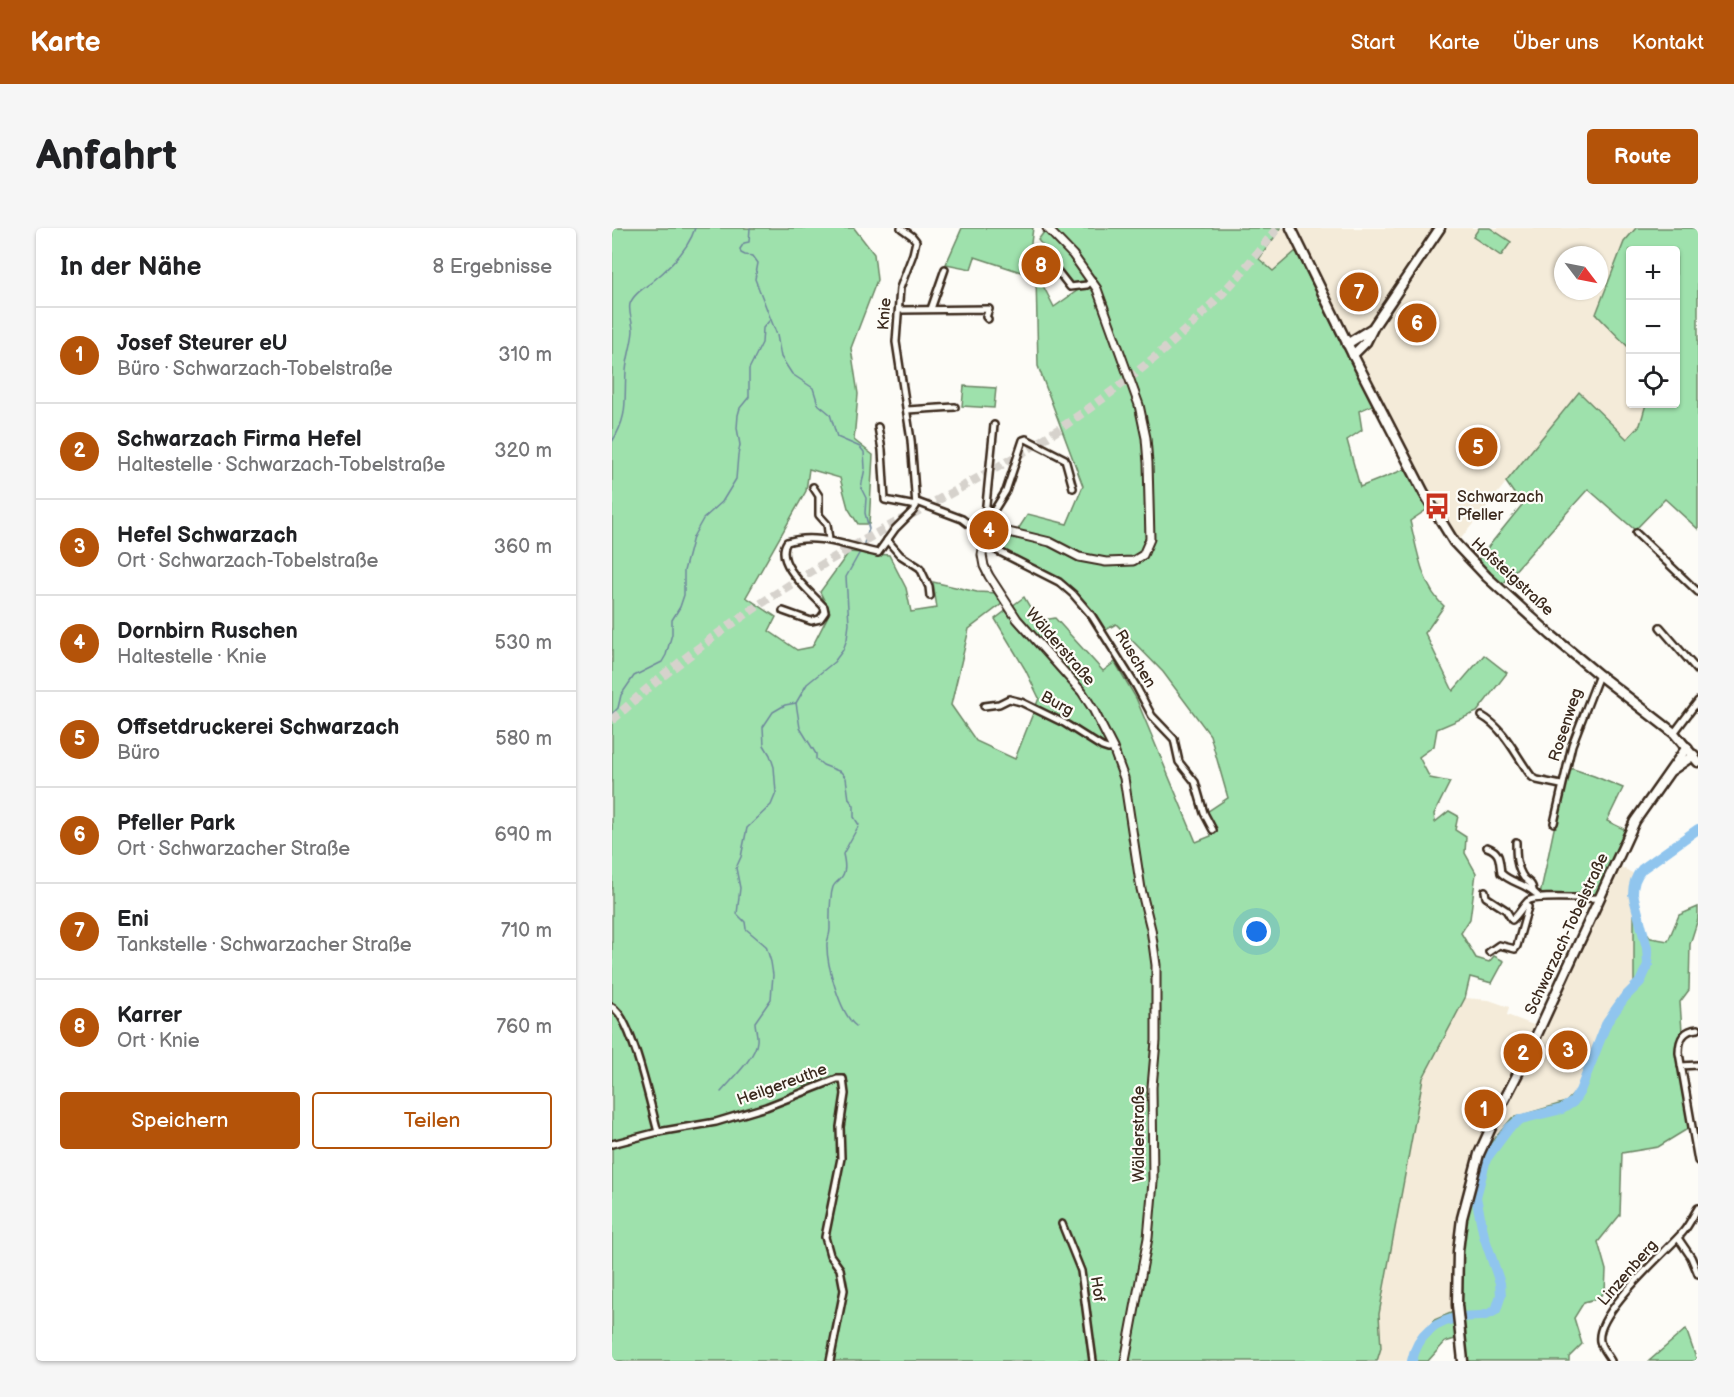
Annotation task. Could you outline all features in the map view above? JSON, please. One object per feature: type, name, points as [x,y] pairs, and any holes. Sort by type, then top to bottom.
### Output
[{"type":"main road","name":"Hofsteigstraße","points":[[1291,228],[1424,494],[1454,542],[1487,577],[1599,675],[1674,733],[1696,758]]},
{"type":"main road","points":[[1353,355],[1366,342],[1374,326],[1440,228]]},
{"type":"main road","points":[[1347,344],[1374,326]]},
{"type":"main road","name":"Schwarzach-Tobelstraße","points":[[1463,1361],[1457,1305],[1458,1251],[1462,1218],[1479,1154],[1531,1047],[1635,820],[1687,747]]},
{"type":"main road","name":"Schwarzach-Tobelstraße","points":[[1672,771],[1696,758]]},
{"type":"street","name":"Knie","points":[[901,228],[912,236],[915,245],[900,288],[897,349],[907,410],[916,504]]},
{"type":"street","points":[[985,540],[996,532],[1021,534],[1050,542],[1079,557],[1106,562],[1133,561],[1143,555],[1148,546],[1151,530],[1144,423],[1101,299],[1092,280],[1073,255],[1047,228]]},
{"type":"street","points":[[1052,264],[1070,286],[1087,285],[1092,280]]},
{"type":"street","points":[[931,309],[945,269]]},
{"type":"street","points":[[900,310],[988,309],[986,317],[988,320]]},
{"type":"street","points":[[907,410],[955,407]]},
{"type":"street","points":[[985,540],[994,425]]},
{"type":"street","points":[[878,427],[885,500],[916,504],[962,519],[985,540]]},
{"type":"street","points":[[996,532],[993,512],[1006,491],[1023,440],[1037,444],[1065,459],[1073,488]]},
{"type":"street","points":[[813,487],[819,496],[819,515],[827,525],[829,540]]},
{"type":"street","points":[[783,611],[811,621],[820,619],[825,612],[824,607],[798,581],[783,554],[783,548],[787,542],[795,539],[829,540],[878,554],[916,504]]},
{"type":"street","points":[[1636,533],[1698,592]]},
{"type":"street","points":[[887,540],[900,555],[920,568],[929,587],[930,596]]},
{"type":"street","name":"Wälderstraße","points":[[985,540],[982,560],[996,587],[1017,619],[1082,692],[1113,748],[1124,778],[1141,889],[1151,929],[1156,965],[1156,1030],[1152,1087],[1153,1182],[1143,1269],[1125,1361]]},
{"type":"street","name":"Ruschen","points":[[985,540],[1059,582],[1092,616],[1152,716],[1174,739],[1179,762],[1195,782],[1204,813],[1213,830]]},
{"type":"street","points":[[1660,627],[1698,670]]},
{"type":"street","name":"Rosenweg","points":[[1554,823],[1561,785],[1580,720],[1599,675]]},
{"type":"street","name":"Burg","points":[[984,706],[999,704],[1009,699],[1022,702],[1064,723],[1102,747],[1113,748]]},
{"type":"street","points":[[1674,733],[1698,701]]},
{"type":"street","name":"Rosenweg","points":[[1482,716],[1501,732],[1532,777],[1561,785]]},
{"type":"street","points":[[1516,842],[1516,859],[1519,870],[1533,885],[1536,897]]},
{"type":"street","points":[[1487,847],[1495,850],[1500,856],[1501,873],[1505,877],[1533,890]]},
{"type":"street","points":[[1485,891],[1486,897],[1506,910],[1512,920],[1528,901],[1536,897],[1576,900],[1600,898]]},
{"type":"street","points":[[1489,952],[1499,945],[1515,949],[1527,908],[1536,897]]},
{"type":"street","points":[[612,1007],[618,1010],[631,1037],[658,1132]]},
{"type":"street","points":[[1698,1029],[1685,1032],[1679,1053],[1698,1161]]},
{"type":"street","points":[[1681,1066],[1698,1065]]},
{"type":"street","name":"Heilgereuthe","points":[[612,1144],[658,1132],[716,1122],[766,1107],[837,1079],[843,1079],[845,1094],[840,1127],[841,1158],[825,1237],[830,1255],[840,1269],[844,1290],[830,1361]]},
{"type":"street","name":"Linzenberg","points":[[1611,1361],[1600,1341],[1607,1316],[1646,1269],[1678,1238],[1698,1208]]},
{"type":"street","name":"Hof","points":[[1062,1224],[1080,1271],[1093,1361]]},
{"type":"street","name":"Linzenberg","points":[[1678,1238],[1691,1257],[1698,1274]]},
{"type":"shaded area","points":[[1281,228],[1636,228],[1624,243],[1608,284],[1608,246],[1554,246],[1554,300],[1602,300],[1596,314],[1626,345],[1626,408],[1645,408],[1640,425],[1627,439],[1579,392],[1459,541],[1438,506],[1345,330],[1306,248],[1296,251],[1273,271],[1259,259]]},
{"type":"shaded area","points":[[1615,864],[1636,875],[1632,886],[1634,984],[1613,1007],[1595,1043],[1579,1088],[1567,1102],[1512,1118],[1458,1310],[1434,1320],[1413,1349],[1412,1361],[1377,1361],[1381,1348],[1379,1314],[1423,1078],[1465,998],[1489,1000],[1509,1007],[1507,1015],[1536,1026]]},
{"type":"green space","points":[[612,228],[854,228],[874,254],[877,280],[851,348],[858,394],[854,440],[873,455],[869,524],[858,524],[848,508],[840,478],[809,469],[806,491],[746,597],[776,617],[769,631],[797,650],[812,647],[830,612],[820,592],[849,552],[889,555],[906,588],[911,612],[937,608],[933,582],[977,592],[997,593],[1003,603],[969,629],[951,705],[976,741],[1015,759],[1039,698],[1025,669],[995,619],[1024,597],[1038,621],[1055,618],[1103,671],[1115,662],[1136,698],[1196,842],[1211,836],[1208,811],[1228,798],[1210,735],[1163,672],[1116,624],[1104,631],[1075,593],[1002,551],[997,537],[1017,531],[1028,514],[1067,524],[1083,486],[1038,366],[1036,277],[975,257],[971,269],[946,264],[962,228],[1033,228],[1029,258],[1054,307],[1078,290],[1038,240],[1047,228],[1281,228],[1259,259],[1273,271],[1296,251],[1337,335],[1375,404],[1359,411],[1362,430],[1347,440],[1360,487],[1408,468],[1429,508],[1410,521],[1425,578],[1430,589],[1444,606],[1425,633],[1453,691],[1484,655],[1507,673],[1477,712],[1437,729],[1434,746],[1419,757],[1430,778],[1450,782],[1434,814],[1435,822],[1449,811],[1458,816],[1455,830],[1466,837],[1465,853],[1476,873],[1470,919],[1461,933],[1476,958],[1489,962],[1494,956],[1504,961],[1492,983],[1470,977],[1465,998],[1423,1078],[1379,1314],[1381,1348],[1377,1361],[612,1361]]},
{"type":"green space","points":[[1479,228],[1490,228],[1511,242],[1501,256],[1473,237]]},
{"type":"green space","points":[[1636,228],[1698,228],[1698,529],[1665,499],[1635,530],[1588,489],[1502,585],[1476,562],[1522,505],[1506,482],[1579,392],[1627,439],[1640,425],[1645,408],[1680,408],[1680,246],[1626,246],[1626,345],[1596,314],[1601,300],[1608,300],[1608,283],[1624,242]]},
{"type":"green space","points":[[964,386],[996,388],[994,408],[962,406]]},
{"type":"green space","points":[[1567,767],[1623,788],[1607,821],[1630,832],[1600,898],[1540,895]]},
{"type":"green space","points":[[1698,907],[1698,919],[1690,944],[1689,990],[1680,1002],[1682,1031],[1676,1044],[1689,1128],[1658,1147],[1622,1153],[1620,1215],[1598,1242],[1606,1270],[1605,1292],[1596,1299],[1584,1302],[1574,1318],[1582,1344],[1569,1357],[1569,1361],[1466,1361],[1462,1337],[1445,1342],[1428,1361],[1412,1361],[1413,1349],[1434,1320],[1458,1310],[1462,1218],[1484,1151],[1512,1118],[1566,1102],[1579,1088],[1595,1043],[1613,1007],[1634,984],[1634,915],[1651,938],[1668,941],[1679,915]]},
{"type":"green space","points":[[1686,1329],[1697,1361],[1649,1361]]},
{"type":"waterway","points":[[612,442],[621,424],[625,408],[626,371],[633,331],[630,304],[637,294],[678,257],[695,228]]},
{"type":"waterway","points":[[750,228],[749,242],[744,243],[740,249],[741,253],[753,256],[758,263],[755,279],[777,335],[781,357],[792,374],[813,388],[818,404],[830,414],[837,437],[860,447],[864,452],[865,468],[861,488],[866,498],[865,513],[869,529],[863,546]]},
{"type":"waterway","points":[[612,714],[618,708],[621,695],[634,676],[662,662],[666,655],[672,634],[672,620],[684,595],[684,571],[693,537],[703,519],[722,502],[736,479],[740,445],[737,428],[738,415],[740,408],[749,397],[749,369],[762,343],[763,328],[770,320]]},
{"type":"waterway","points":[[721,1092],[743,1068],[756,1047],[755,1022],[771,999],[773,975],[766,946],[746,929],[745,922],[737,914],[740,888],[736,868],[741,857],[747,828],[771,805],[776,793],[774,767],[764,745],[763,727],[773,712],[785,705],[796,703],[807,684],[834,662],[843,650],[849,624],[846,577],[860,552]]},
{"type":"waterway","points":[[796,703],[800,728],[816,754],[816,759],[823,765],[841,772],[846,778],[849,799],[854,806],[854,817],[859,825],[843,854],[845,864],[842,877],[833,887],[827,943],[835,988],[845,1011],[856,1026]]},
{"type":"waterway","points":[[1412,1361],[1423,1336],[1436,1325],[1468,1316],[1483,1316],[1496,1310],[1501,1295],[1500,1283],[1484,1236],[1476,1197],[1486,1159],[1509,1128],[1521,1119],[1562,1109],[1573,1102],[1580,1091],[1607,1022],[1624,998],[1640,982],[1648,965],[1647,948],[1633,894],[1636,878],[1642,869],[1698,829]]},
{"type":"tunnel","points":[[612,720],[669,671],[778,593],[840,554],[1015,457],[1088,409],[1123,383],[1190,326],[1221,295],[1277,228]]},
{"type":"place","name":"Karrer","points":[[1041,265]]},
{"type":"place","name":"Eni","points":[[1359,292]]},
{"type":"place","name":"Pfeller Park","points":[[1417,323]]},
{"type":"place","name":"Offsetdruckerei Schwarzach","points":[[1478,447]]},
{"type":"place","name":"Schwarzach Pfeller","points":[[1437,506]]},
{"type":"place","name":"Dornbirn Ruschen","points":[[989,530]]},
{"type":"place","name":"Hefel Schwarzach","points":[[1568,1050]]},
{"type":"place","name":"Schwarzach Firma Hefel","points":[[1523,1053]]},
{"type":"place","name":"Josef Steurer eU","points":[[1484,1109]]}]
